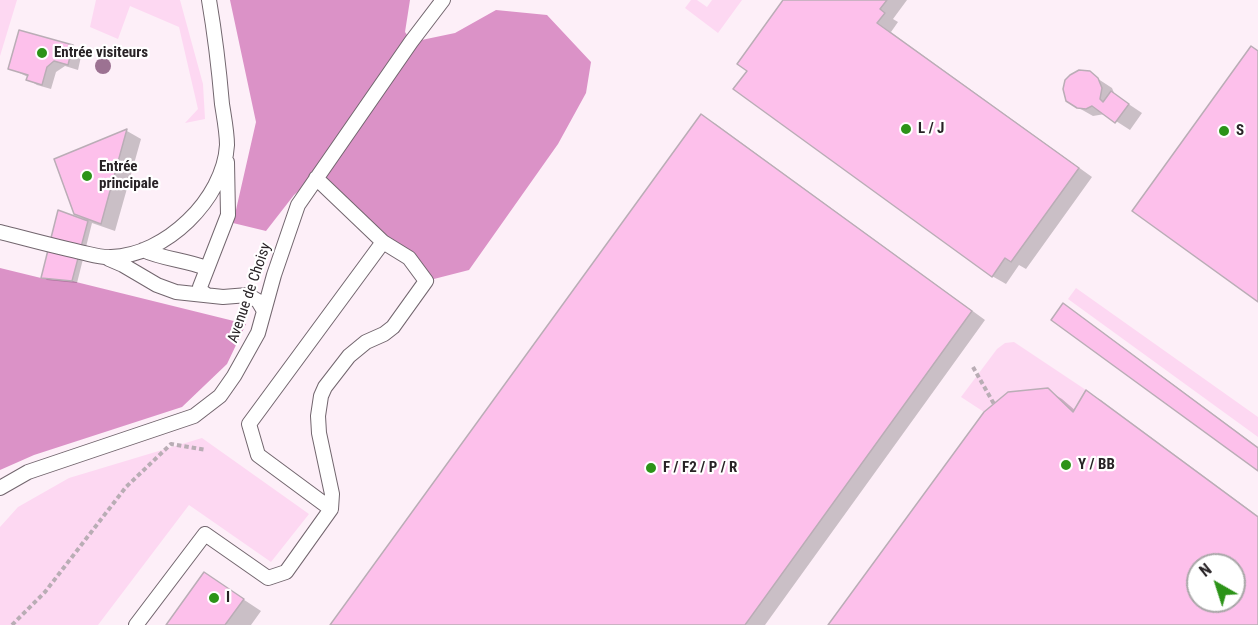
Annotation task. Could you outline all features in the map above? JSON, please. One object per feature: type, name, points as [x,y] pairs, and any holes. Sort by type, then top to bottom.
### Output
[{"type":"lane","points":[[207,295],[200,288],[228,215],[227,145],[209,0]]},
{"type":"lane","name":"Avenue de Choisy","points":[[0,488],[28,472],[194,416],[219,396],[234,376],[258,333],[298,205],[443,0]]},
{"type":"lane","points":[[104,257],[124,256],[143,250],[182,228],[211,193],[221,170],[227,145]]},
{"type":"lane","points":[[136,625],[205,534],[268,578],[286,572],[331,509],[332,494],[319,433],[318,416],[321,396],[332,375],[349,356],[366,342],[393,327],[426,281],[409,258],[383,242],[316,178]]},
{"type":"lane","points":[[0,232],[46,245],[104,257],[123,265],[157,285],[176,292],[223,297],[248,295],[258,301],[264,311]]},
{"type":"lane","points":[[331,509],[258,455],[249,424],[383,242]]},
{"type":"lane","points":[[143,250],[160,258],[193,263],[206,268]]},
{"type":"path","points":[[974,367],[994,404]]},
{"type":"path","points":[[12,625],[45,592],[126,487],[171,444],[206,450]]},
{"type":"shaded area","points":[[0,0],[17,0],[0,56]]},
{"type":"shaded area","points":[[96,0],[180,0],[203,84],[205,119],[185,123],[198,109],[179,27],[130,6],[118,39],[90,27]]},
{"type":"shaded area","points":[[230,0],[410,0],[405,32],[412,42],[455,33],[496,10],[547,15],[591,62],[586,93],[558,144],[469,270],[426,281],[315,177],[294,195],[266,231],[233,223],[256,122]]},
{"type":"shaded area","points":[[691,0],[697,0],[707,7],[712,0],[742,0],[718,33],[685,8]]},
{"type":"shaded area","points":[[0,268],[41,278],[72,281],[246,324],[227,364],[182,407],[34,455],[0,470]]},
{"type":"shaded area","points":[[1076,288],[1258,417],[1258,437],[1068,299]]},
{"type":"shaded area","points":[[1014,342],[1086,390],[1073,412],[1047,388],[1008,392],[984,412],[961,397],[997,349],[1005,343]]},
{"type":"shaded area","points":[[202,438],[309,514],[271,562],[189,505],[98,625],[0,625],[0,527],[18,507],[69,478]]},
{"type":"building","name":"L / J","points":[[783,0],[887,0],[880,9],[885,13],[877,23],[1079,168],[1011,262],[1005,258],[992,277],[733,89],[747,71],[737,64]]},
{"type":"building","name":"Entrée visiteurs","points":[[19,30],[73,45],[68,65],[54,61],[47,67],[42,85],[26,80],[28,75],[8,69]]},
{"type":"building","name":"S","points":[[1251,46],[1258,51],[1258,302],[1132,211]]},
{"type":"building","points":[[1079,70],[1090,71],[1098,78],[1102,88],[1100,99],[1103,102],[1111,91],[1129,104],[1115,123],[1092,106],[1086,109],[1077,108],[1066,101],[1063,89],[1065,80]]},
{"type":"building","name":"F / F2 / P / R","points":[[701,114],[972,311],[745,625],[330,625]]},
{"type":"building","name":"Entrée principale","points":[[127,129],[101,224],[74,214],[54,159]]},
{"type":"building","points":[[58,210],[88,221],[72,281],[41,278]]},
{"type":"building","points":[[1063,303],[1258,448],[1258,471],[1051,320]]},
{"type":"building","name":"Y / BB","points":[[1048,388],[1073,412],[1086,390],[1258,517],[1258,625],[828,625],[984,412],[1008,392]]},
{"type":"building","name":"I","points":[[204,572],[244,599],[225,625],[166,625]]},
{"type":"place","name":"Entrée visiteurs","points":[[42,53]]},
{"type":"place","name":"L / J","points":[[906,129]]},
{"type":"place","name":"S","points":[[1224,131]]},
{"type":"place","name":"Entrée principale","points":[[87,176]]},
{"type":"place","name":"Y / BB","points":[[1066,465]]},
{"type":"place","name":"F / F2 / P / R","points":[[651,468]]},
{"type":"place","name":"I","points":[[214,598]]}]
